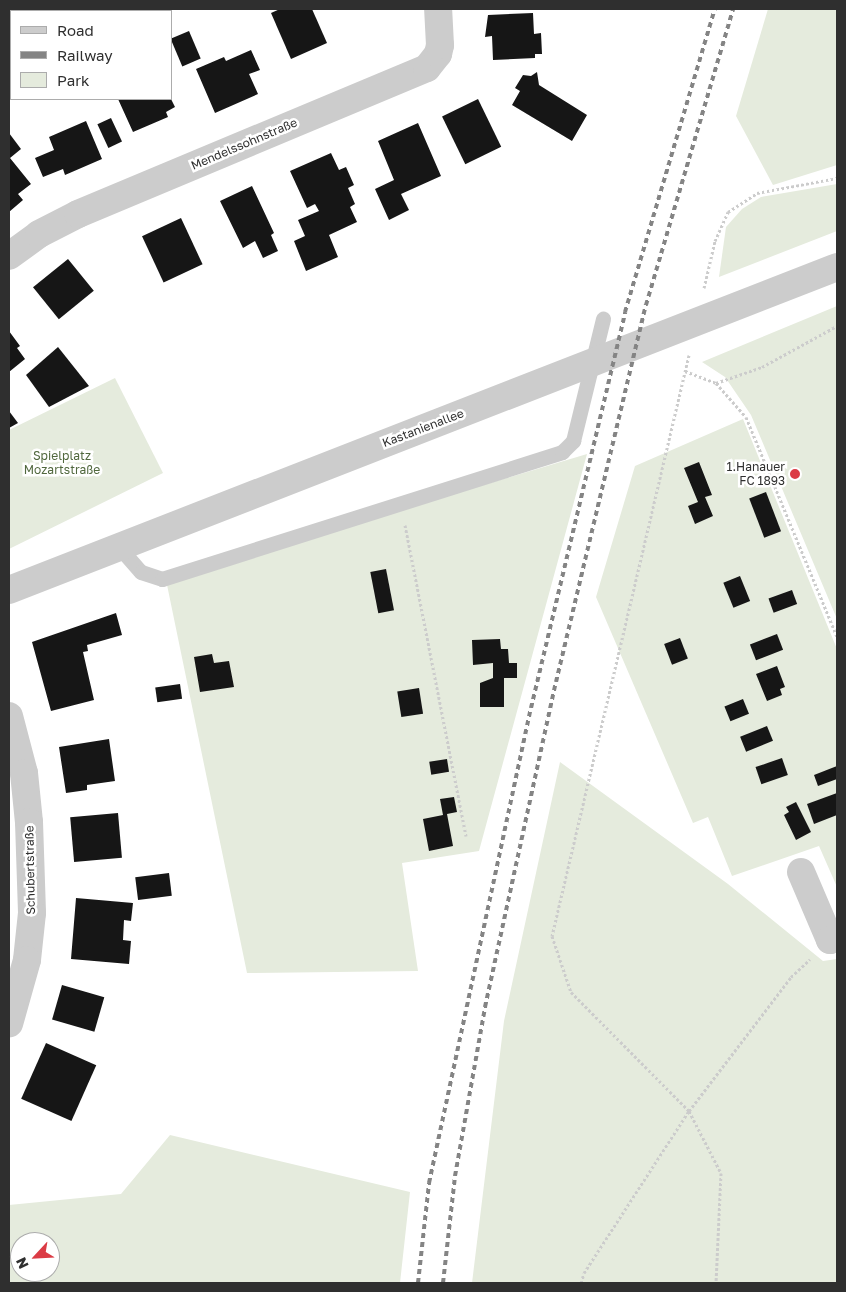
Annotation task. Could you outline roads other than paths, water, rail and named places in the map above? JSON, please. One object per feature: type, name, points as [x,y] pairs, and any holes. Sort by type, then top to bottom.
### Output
[{"type":"street","name":"Mendelssohnstraße","points":[[9,256],[39,234],[78,214],[427,68],[438,54],[440,45],[438,9]]},
{"type":"street","name":"Kastanienallee","points":[[9,590],[837,267]]},
{"type":"street","name":"Schubertstraße","points":[[9,716],[24,773],[29,822],[32,913],[27,960],[9,1024]]},
{"type":"street","points":[[801,872],[834,938]]},
{"type":"lane","points":[[119,547],[140,572],[162,579],[568,448],[581,412],[603,319]]},
{"type":"railway","points":[[418,1283],[429,1183],[531,708],[625,312],[715,9]]},
{"type":"railway","points":[[443,1283],[455,1176],[485,1007],[556,682],[646,305],[733,9]]},
{"type":"place","name":"1.Hanauer FC 1893","points":[[795,474]]},
{"type":"park label","name":"Spielplatz Mozartstraße","points":[[62,463]]}]
